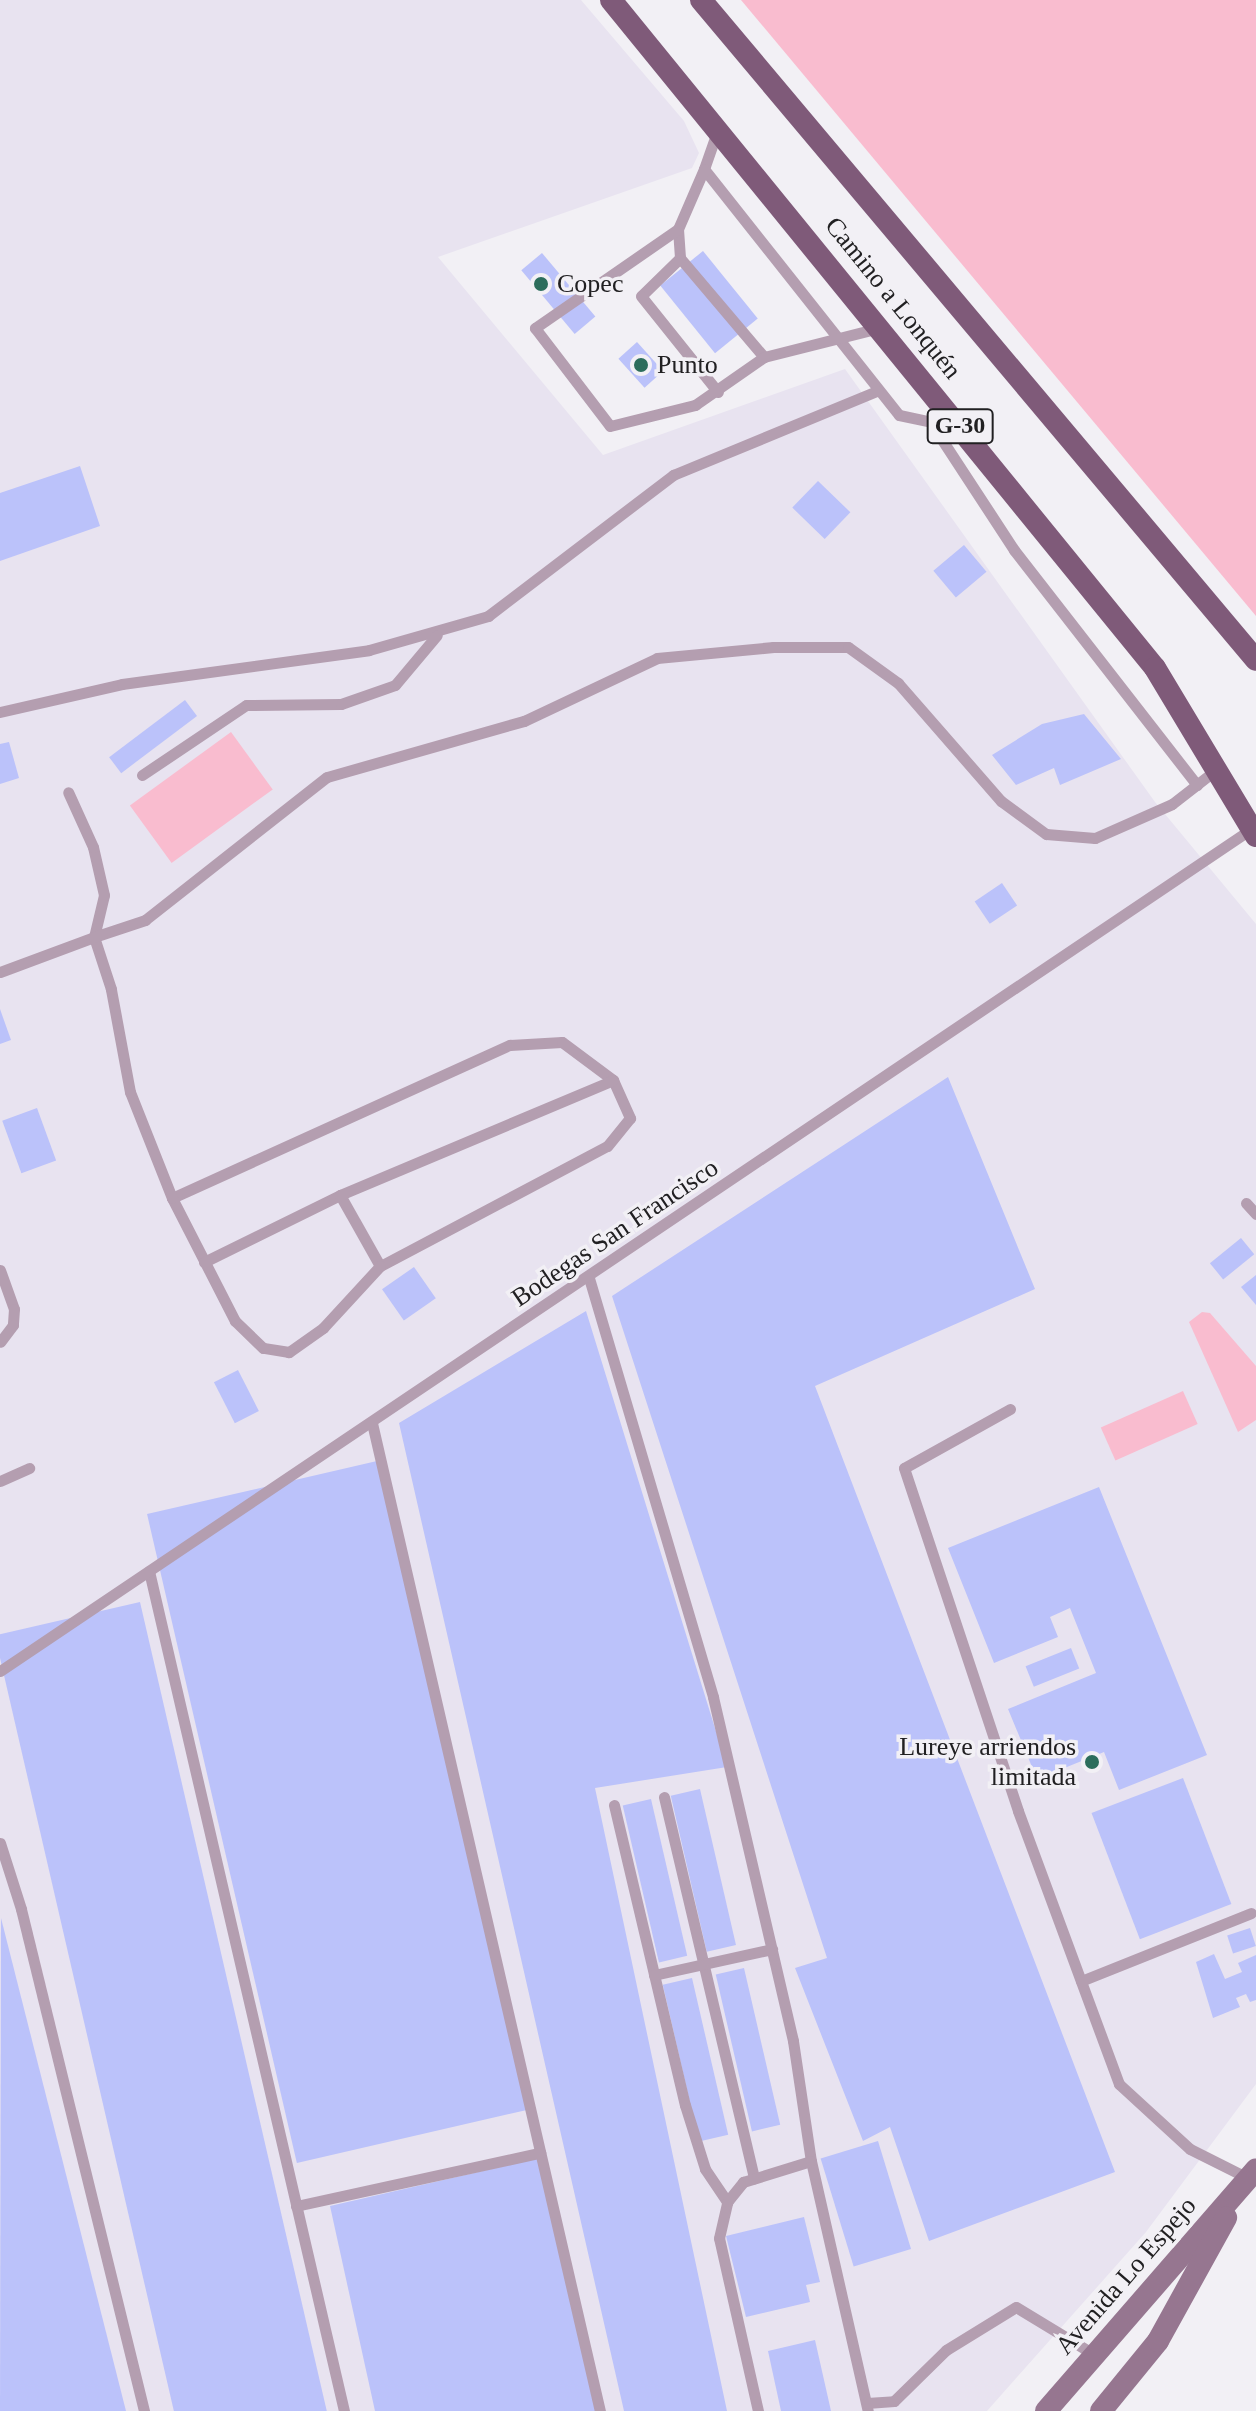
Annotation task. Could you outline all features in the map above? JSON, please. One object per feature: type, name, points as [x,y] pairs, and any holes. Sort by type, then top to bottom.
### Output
[{"type":"main road","name":"Camino a Lonquén","points":[[611,0],[881,327],[1155,668],[1254,832]]},
{"type":"main road","name":"Camino a Lonquén","points":[[701,0],[1256,660]]},
{"type":"main road","name":"Avenida Lo Espejo","points":[[1046,2411],[1252,2174]]},
{"type":"main road","name":"Avenida Lo Espejo","points":[[1101,2411],[1165,2330],[1252,2174]]},
{"type":"lane","points":[[718,129],[678,229],[680,258],[764,357]]},
{"type":"lane","points":[[704,169],[899,415],[931,423],[959,424]]},
{"type":"lane","points":[[678,229],[535,328],[610,426],[695,405],[718,392],[764,357],[881,327]]},
{"type":"lane","points":[[680,258],[641,296],[718,392]]},
{"type":"lane","points":[[0,712],[122,684],[297,662],[438,634],[488,616],[673,475],[877,391]]},
{"type":"lane","points":[[931,423],[1014,550],[1197,785]]},
{"type":"lane","points":[[142,775],[246,705],[341,704],[395,685],[438,634]]},
{"type":"lane","points":[[0,972],[145,920],[327,777],[524,721],[657,658],[773,647],[848,647],[898,683],[1001,801],[1046,834],[1095,838],[1172,804],[1217,769]]},
{"type":"lane","points":[[68,792],[93,847],[104,895],[94,937],[111,989],[130,1092],[172,1198],[204,1262],[235,1321],[263,1348],[289,1352],[323,1328],[380,1266],[607,1146],[630,1118],[613,1080],[562,1042],[510,1045],[172,1198]]},
{"type":"lane","name":"Bodegas San Francisco","points":[[0,1671],[1254,832]]},
{"type":"lane","points":[[204,1262],[340,1195],[613,1080]]},
{"type":"lane","points":[[340,1195],[380,1266]]},
{"type":"lane","points":[[1246,1203],[1256,1214]]},
{"type":"lane","points":[[0,1270],[14,1309],[13,1325],[0,1342]]},
{"type":"lane","points":[[589,1278],[713,1697],[793,2041],[811,2161],[868,2407],[894,2401],[946,2350],[1016,2307],[1095,2355]]},
{"type":"lane","points":[[1010,1409],[904,1468],[1119,2084],[1190,2149],[1252,2174]]},
{"type":"lane","points":[[372,1423],[600,2411]]},
{"type":"lane","points":[[0,1481],[29,1468]]},
{"type":"lane","points":[[149,1571],[344,2411]]},
{"type":"lane","points":[[664,1797],[754,2179]]},
{"type":"lane","points":[[614,1805],[701,2157],[727,2202]]},
{"type":"lane","points":[[0,1843],[21,1909],[144,2411]]},
{"type":"lane","points":[[1081,1981],[1251,1913]]},
{"type":"lane","points":[[654,1975],[772,1949]]},
{"type":"lane","points":[[296,2206],[540,2153]]},
{"type":"lane","points":[[758,2411],[719,2238],[733,2190],[754,2179],[811,2161]]},
{"type":"shaded area","points":[[0,0],[581,0],[684,121],[699,153],[692,168],[438,257],[603,455],[845,369],[1155,802],[1256,924],[1256,2084],[1146,2232],[987,2411],[0,2411]]},
{"type":"shaded area","points":[[741,0],[1256,0],[1256,616]]},
{"type":"shaded area","points":[[231,732],[273,789],[172,863],[130,805]]},
{"type":"shaded area","points":[[1202,1312],[1210,1313],[1256,1366],[1256,1420],[1238,1432],[1189,1322]]},
{"type":"shaded area","points":[[1183,1391],[1198,1424],[1115,1460],[1101,1428]]},
{"type":"building","points":[[703,251],[758,319],[715,353],[660,286]]},
{"type":"building","points":[[542,253],[595,317],[575,334],[521,270]]},
{"type":"building","name":"Punto","points":[[637,342],[663,371],[645,388],[618,359]]},
{"type":"building","points":[[80,466],[100,526],[0,561],[0,493]]},
{"type":"building","points":[[818,481],[850,512],[825,539],[792,508]]},
{"type":"building","points":[[964,545],[986,572],[956,598],[933,571]]},
{"type":"building","points":[[185,700],[197,716],[121,773],[109,757]]},
{"type":"building","points":[[1084,714],[1121,759],[1060,785],[1054,768],[1016,785],[992,755],[1042,724]]},
{"type":"building","points":[[9,742],[19,778],[0,784],[0,744]]},
{"type":"building","points":[[1002,883],[1017,905],[990,924],[975,901]]},
{"type":"building","points":[[0,1009],[11,1040],[0,1044]]},
{"type":"building","points":[[948,1077],[1035,1289],[815,1386],[1115,2172],[929,2241],[890,2127],[863,2141],[795,1968],[827,1958],[612,1296]]},
{"type":"building","points":[[37,1108],[56,1161],[21,1173],[2,1121]]},
{"type":"building","points":[[1241,1238],[1254,1254],[1223,1279],[1210,1263]]},
{"type":"building","points":[[414,1267],[436,1298],[404,1320],[382,1289]]},
{"type":"building","points":[[1256,1275],[1256,1305],[1241,1287]]},
{"type":"building","points":[[586,1311],[727,1767],[595,1788],[727,2411],[624,2411],[399,1423]]},
{"type":"building","points":[[238,1370],[259,1411],[235,1423],[214,1382]]},
{"type":"building","points":[[377,1461],[527,2110],[297,2163],[147,1514]]},
{"type":"building","points":[[1099,1487],[1207,1755],[1119,1790],[1104,1752],[1037,1779],[1008,1709],[1096,1673],[1070,1608],[1050,1617],[1058,1637],[994,1663],[948,1548]]},
{"type":"building","points":[[140,1602],[327,2411],[174,2411],[0,1658],[0,1634]]},
{"type":"building","points":[[1071,1648],[1079,1668],[1034,1687],[1026,1666]]},
{"type":"building","points":[[1183,1778],[1231,1904],[1140,1939],[1092,1813]]},
{"type":"building","points":[[700,1789],[736,1945],[707,1952],[671,1796]]},
{"type":"building","points":[[651,1799],[687,1956],[659,1962],[623,1806]]},
{"type":"building","points":[[1,1918],[126,2411],[0,2411]]},
{"type":"building","points":[[1250,1928],[1256,1946],[1233,1953],[1227,1935]]},
{"type":"building","points":[[1214,1954],[1225,1979],[1242,1972],[1238,1963],[1256,1955],[1256,2000],[1250,2002],[1246,1994],[1236,1998],[1240,2007],[1213,2018],[1196,1962]]},
{"type":"building","points":[[744,1968],[780,2125],[752,2131],[716,1975]]},
{"type":"building","points":[[692,1978],[728,2135],[699,2142],[663,1985]]},
{"type":"building","points":[[878,2141],[911,2249],[854,2267],[821,2159]]},
{"type":"building","points":[[539,2158],[596,2411],[375,2411],[330,2206]]},
{"type":"building","points":[[804,2217],[820,2282],[806,2285],[810,2302],[746,2317],[726,2236]]},
{"type":"building","points":[[815,2340],[831,2411],[781,2411],[768,2351]]},
{"type":"place","name":"Copec","points":[[541,284]]},
{"type":"place","name":"Punto","points":[[641,365]]},
{"type":"place","name":"Lureye arriendos limitada","points":[[1092,1762]]}]
